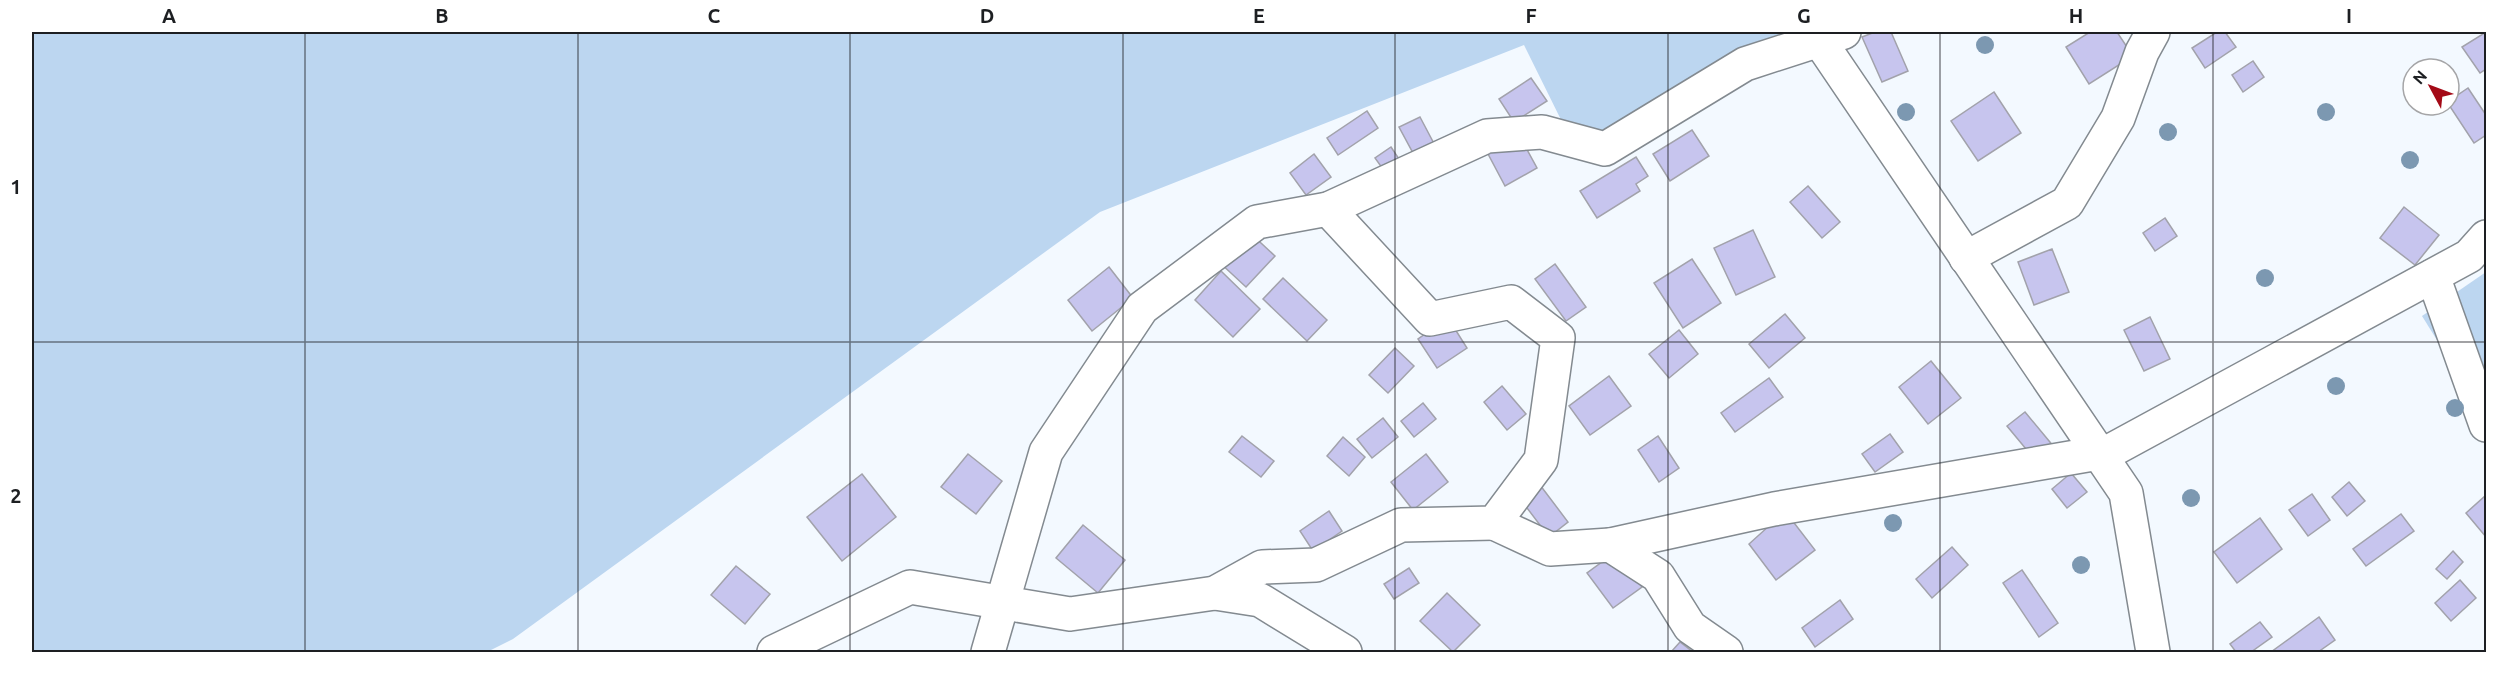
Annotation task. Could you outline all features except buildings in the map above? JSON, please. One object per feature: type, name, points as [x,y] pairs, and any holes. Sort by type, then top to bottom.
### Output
[{"type":"street","points":[[1966,258],[2067,203],[2118,118],[2142,52],[2153,32]]},
{"type":"street","points":[[988,652],[1046,452],[1142,308],[1257,222],[1328,209],[1487,136],[1542,132],[1605,149],[1745,64],[1831,36],[1966,258],[2126,493],[2153,652]]},
{"type":"street","points":[[1328,209],[1430,319],[1511,302],[1558,338],[1540,460],[1494,523]]},
{"type":"street","points":[[1215,593],[1262,567],[1316,565],[1401,525],[1494,523],[1551,549],[1610,545],[1774,509],[2100,454],[2469,256],[2487,237]]},
{"type":"street","points":[[2433,276],[2487,425]]},
{"type":"street","points":[[1610,545],[1658,576],[1690,627],[1726,652]]},
{"type":"street","points":[[774,652],[910,587],[1070,614],[1215,593],[1260,600],[1345,652]]},
{"type":"shaded area","points":[[32,32],[1844,32],[1605,149],[1571,140],[1524,45],[1100,212],[513,639],[487,652],[32,652]]},
{"type":"shaded area","points":[[2486,272],[2486,419],[2422,316]]}]
